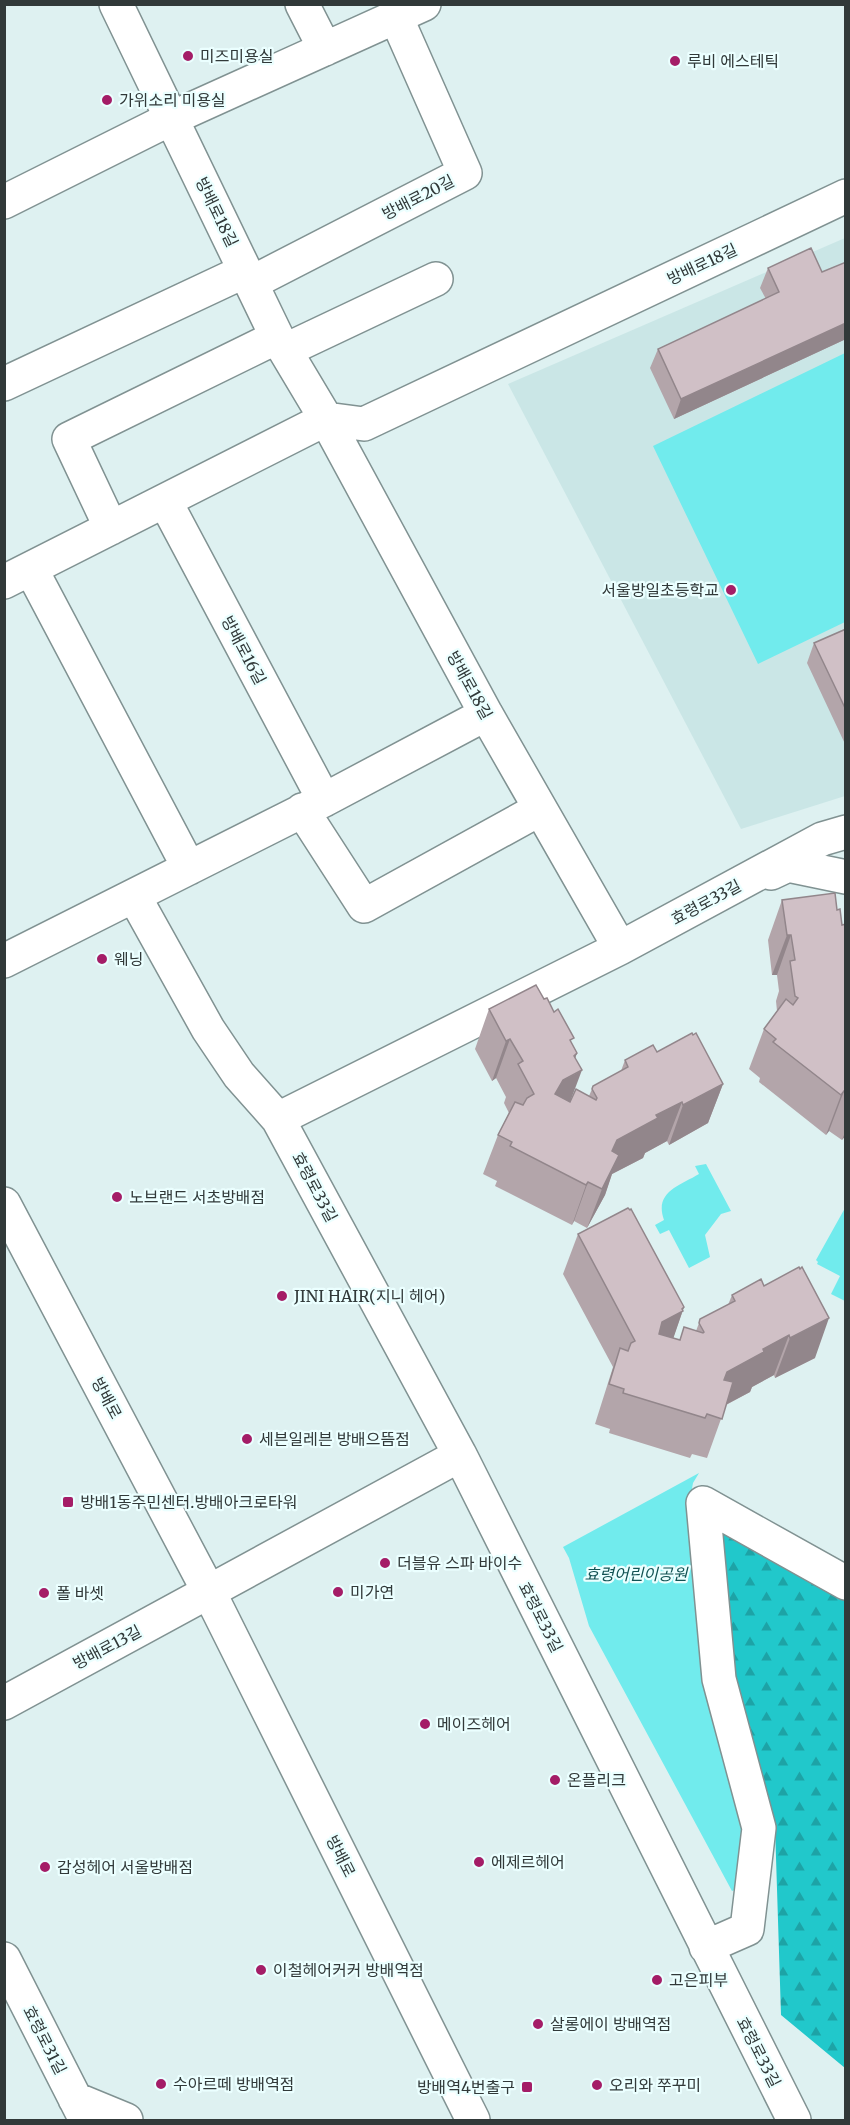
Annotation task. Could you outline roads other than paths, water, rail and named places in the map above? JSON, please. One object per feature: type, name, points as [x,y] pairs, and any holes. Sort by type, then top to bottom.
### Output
[{"type":"street","points":[[116,4],[172,118]]},
{"type":"street","points":[[302,4],[325,49]]},
{"type":"street","name":"방배로20길","points":[[4,202],[172,118],[410,11],[465,173],[248,277],[4,384]]},
{"type":"street","name":"방배로18길","points":[[172,118],[281,344],[327,419],[486,714],[620,948]]},
{"type":"street","name":"방배로18길","points":[[327,419],[364,424],[846,196]]},
{"type":"street","points":[[111,528],[69,440],[281,344],[436,279]]},
{"type":"street","points":[[189,868],[18,576],[327,419]]},
{"type":"street","name":"방배로16길","points":[[165,501],[364,906],[540,809]]},
{"type":"street","points":[[4,961],[313,805],[486,714]]},
{"type":"street","name":"효령로33길","points":[[278,1119],[620,948],[822,840],[846,832]]},
{"type":"street","points":[[682,915],[788,865],[846,877]]},
{"type":"street","name":"효령로33길","points":[[134,896],[208,1029],[239,1075],[278,1119],[460,1455],[794,2121]]},
{"type":"street","name":"방배로","points":[[4,1204],[209,1592],[473,2121]]},
{"type":"street","points":[[209,1592],[460,1455]]},
{"type":"street","points":[[706,1947],[747,1929],[759,1828],[719,1679],[703,1503],[846,1583]]},
{"type":"street","name":"방배로13길","points":[[4,1703],[209,1592]]},
{"type":"street","name":"효령로31길","points":[[4,1959],[81,2110]]},
{"type":"street","points":[[81,2110],[126,2121]]},
{"type":"place","name":"미즈미용실","points":[[188,56]]},
{"type":"place","name":"루비 에스테틱","points":[[675,61]]},
{"type":"place","name":"가위소리 미용실","points":[[107,100]]},
{"type":"place","name":"서울방일초등학교","points":[[731,590]]},
{"type":"place","name":"웨닝","points":[[102,959]]},
{"type":"place","name":"노브랜드 서초방배점","points":[[117,1197]]},
{"type":"place","name":"JINI HAIR(지니 헤어)","points":[[282,1296]]},
{"type":"place","name":"세븐일레븐 방배으뜸점","points":[[247,1439]]},
{"type":"place","name":"방배1동주민센터.방배아크로타워","points":[[68,1502]]},
{"type":"place","name":"더블유 스파 바이수","points":[[385,1563]]},
{"type":"place","name":"미가연","points":[[338,1592]]},
{"type":"place","name":"폴 바셋","points":[[44,1593]]},
{"type":"place","name":"메이즈헤어","points":[[425,1724]]},
{"type":"place","name":"온플리크","points":[[555,1780]]},
{"type":"place","name":"에제르헤어","points":[[479,1862]]},
{"type":"place","name":"감성헤어 서울방배점","points":[[45,1867]]},
{"type":"place","name":"이철헤어커커 방배역점","points":[[261,1970]]},
{"type":"place","name":"고은피부","points":[[657,1980]]},
{"type":"place","name":"살롱에이 방배역점","points":[[538,2024]]},
{"type":"place","name":"수아르떼 방배역점","points":[[161,2084]]},
{"type":"place","name":"오리와 쭈꾸미","points":[[597,2085]]},
{"type":"place","name":"방배역4번출구","points":[[527,2087]]},
{"type":"park label","name":"효령어린이공원","points":[[636,1574]]}]
